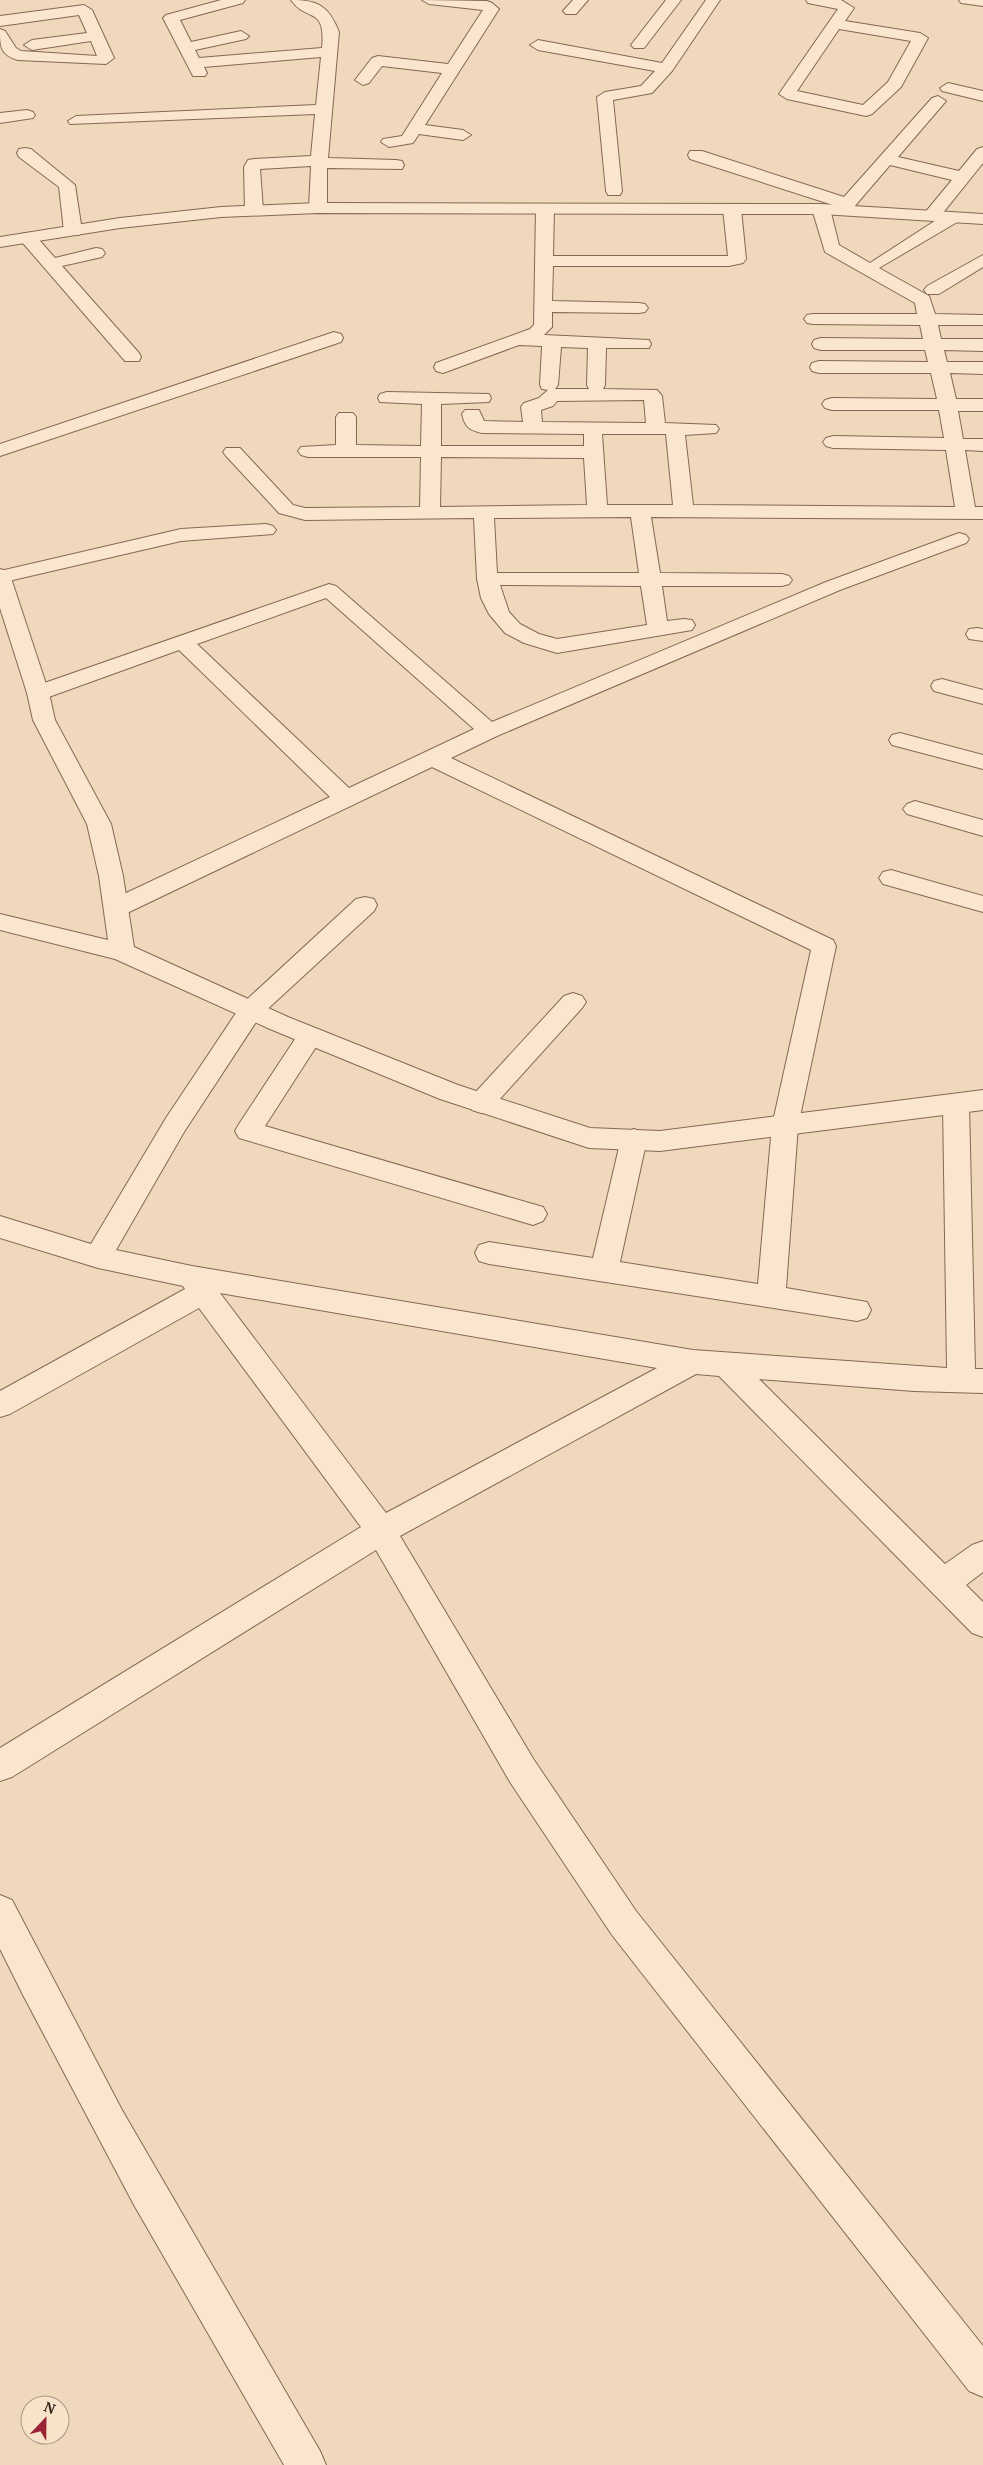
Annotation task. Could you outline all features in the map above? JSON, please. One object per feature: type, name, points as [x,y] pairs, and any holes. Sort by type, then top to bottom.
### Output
[{"type":"street","points":[[238,0],[173,16],[171,19],[196,68],[329,52]]},
{"type":"street","points":[[298,0],[325,16],[331,32],[319,162],[318,208]]},
{"type":"street","points":[[389,142],[406,141],[491,9],[487,6],[429,0]]},
{"type":"street","points":[[639,45],[674,0]]},
{"type":"street","points":[[614,191],[605,97],[642,91],[666,68],[713,0]]},
{"type":"street","points":[[813,0],[846,8],[787,94],[866,111],[895,84],[920,38],[836,24]]},
{"type":"street","points":[[966,0],[983,2]]},
{"type":"street","points":[[0,21],[84,10],[106,55],[104,61],[23,56],[15,54],[0,34]]},
{"type":"street","points":[[50,14],[64,40]]},
{"type":"street","points":[[9,48],[97,36]]},
{"type":"street","points":[[185,48],[241,36]]},
{"type":"street","points":[[620,42],[678,52]]},
{"type":"street","points":[[538,45],[666,68]]},
{"type":"street","points":[[363,80],[378,61],[451,69]]},
{"type":"street","points":[[845,207],[885,159],[943,95],[983,96]]},
{"type":"street","points":[[76,121],[325,108]]},
{"type":"street","points":[[425,111],[444,114]]},
{"type":"street","points":[[0,118],[27,116]]},
{"type":"street","points":[[414,128],[463,135]]},
{"type":"street","points":[[932,215],[983,152]]},
{"type":"street","points":[[26,153],[67,185],[73,231]]},
{"type":"street","points":[[696,155],[845,207]]},
{"type":"street","points":[[885,159],[962,177]]},
{"type":"street","points":[[254,210],[252,167],[254,164],[319,162],[396,166]]},
{"type":"street","points":[[0,242],[120,223],[254,210],[318,208],[821,209],[845,207],[983,220]]},
{"type":"street","points":[[443,367],[518,340],[541,330],[543,327],[545,209]]},
{"type":"street","points":[[543,261],[729,261],[737,259],[732,209]]},
{"type":"street","points":[[233,452],[286,509],[306,514],[597,511],[974,513],[955,444],[923,300],[831,248],[821,209]]},
{"type":"street","points":[[878,263],[953,217]]},
{"type":"street","points":[[28,238],[132,357]]},
{"type":"street","points":[[51,264],[96,253]]},
{"type":"street","points":[[934,290],[983,260]]},
{"type":"street","points":[[543,306],[639,308]]},
{"type":"street","points":[[813,319],[983,320]]},
{"type":"street","points":[[0,450],[334,338]]},
{"type":"street","points":[[518,340],[642,344]]},
{"type":"street","points":[[549,385],[552,341]]},
{"type":"street","points":[[596,342],[593,427],[597,511]]},
{"type":"street","points":[[821,344],[983,344]]},
{"type":"street","points":[[819,367],[983,368]]},
{"type":"street","points":[[533,426],[533,405],[546,402],[552,395],[593,390],[652,395],[666,428],[684,511]]},
{"type":"street","points":[[387,398],[432,398],[477,406],[474,424],[479,427],[710,429]]},
{"type":"street","points":[[430,513],[432,398]]},
{"type":"street","points":[[832,404],[983,405]]},
{"type":"street","points":[[346,418],[346,451]]},
{"type":"street","points":[[833,442],[983,445]]},
{"type":"street","points":[[308,451],[594,452]]},
{"type":"street","points":[[640,511],[658,629]]},
{"type":"street","points":[[484,512],[488,579],[492,598],[500,616],[510,626],[539,643],[557,646],[582,644],[684,624]]},
{"type":"street","points":[[122,952],[116,908],[99,824],[44,720],[38,693],[1,576],[181,535],[266,530]]},
{"type":"street","points":[[116,908],[489,731],[833,586],[959,539]]},
{"type":"street","points":[[488,579],[782,580]]},
{"type":"street","points":[[38,693],[329,590],[489,731]]},
{"type":"street","points":[[182,641],[347,800]]},
{"type":"street","points":[[942,686],[983,697]]},
{"type":"street","points":[[900,740],[983,762]]},
{"type":"street","points":[[432,758],[824,946],[785,1126],[771,1298]]},
{"type":"street","points":[[915,809],[983,828]]},
{"type":"street","points":[[891,878],[983,904]]},
{"type":"street","points":[[98,1257],[175,1125],[251,1010],[365,905]]},
{"type":"street","points":[[0,922],[122,952],[310,1036],[449,1092],[589,1138],[660,1141],[983,1100]]},
{"type":"street","points":[[481,1103],[573,1002]]},
{"type":"street","points":[[310,1036],[248,1131],[533,1214]]},
{"type":"street","points":[[0,1227],[197,1285],[693,1362],[914,1379],[972,1375],[956,1104]]},
{"type":"street","points":[[604,1272],[634,1140]]},
{"type":"street","points":[[489,1253],[857,1310]]},
{"type":"street","points":[[0,1405],[197,1285]]},
{"type":"street","points":[[197,1285],[381,1531],[522,1771],[624,1924],[983,2377]]},
{"type":"street","points":[[0,1766],[381,1531],[693,1362]]},
{"type":"street","points":[[728,1366],[983,1623]]},
{"type":"street","points":[[944,1583],[983,1554]]},
{"type":"street","points":[[0,1912],[77,2067],[196,2278],[306,2465]]}]
